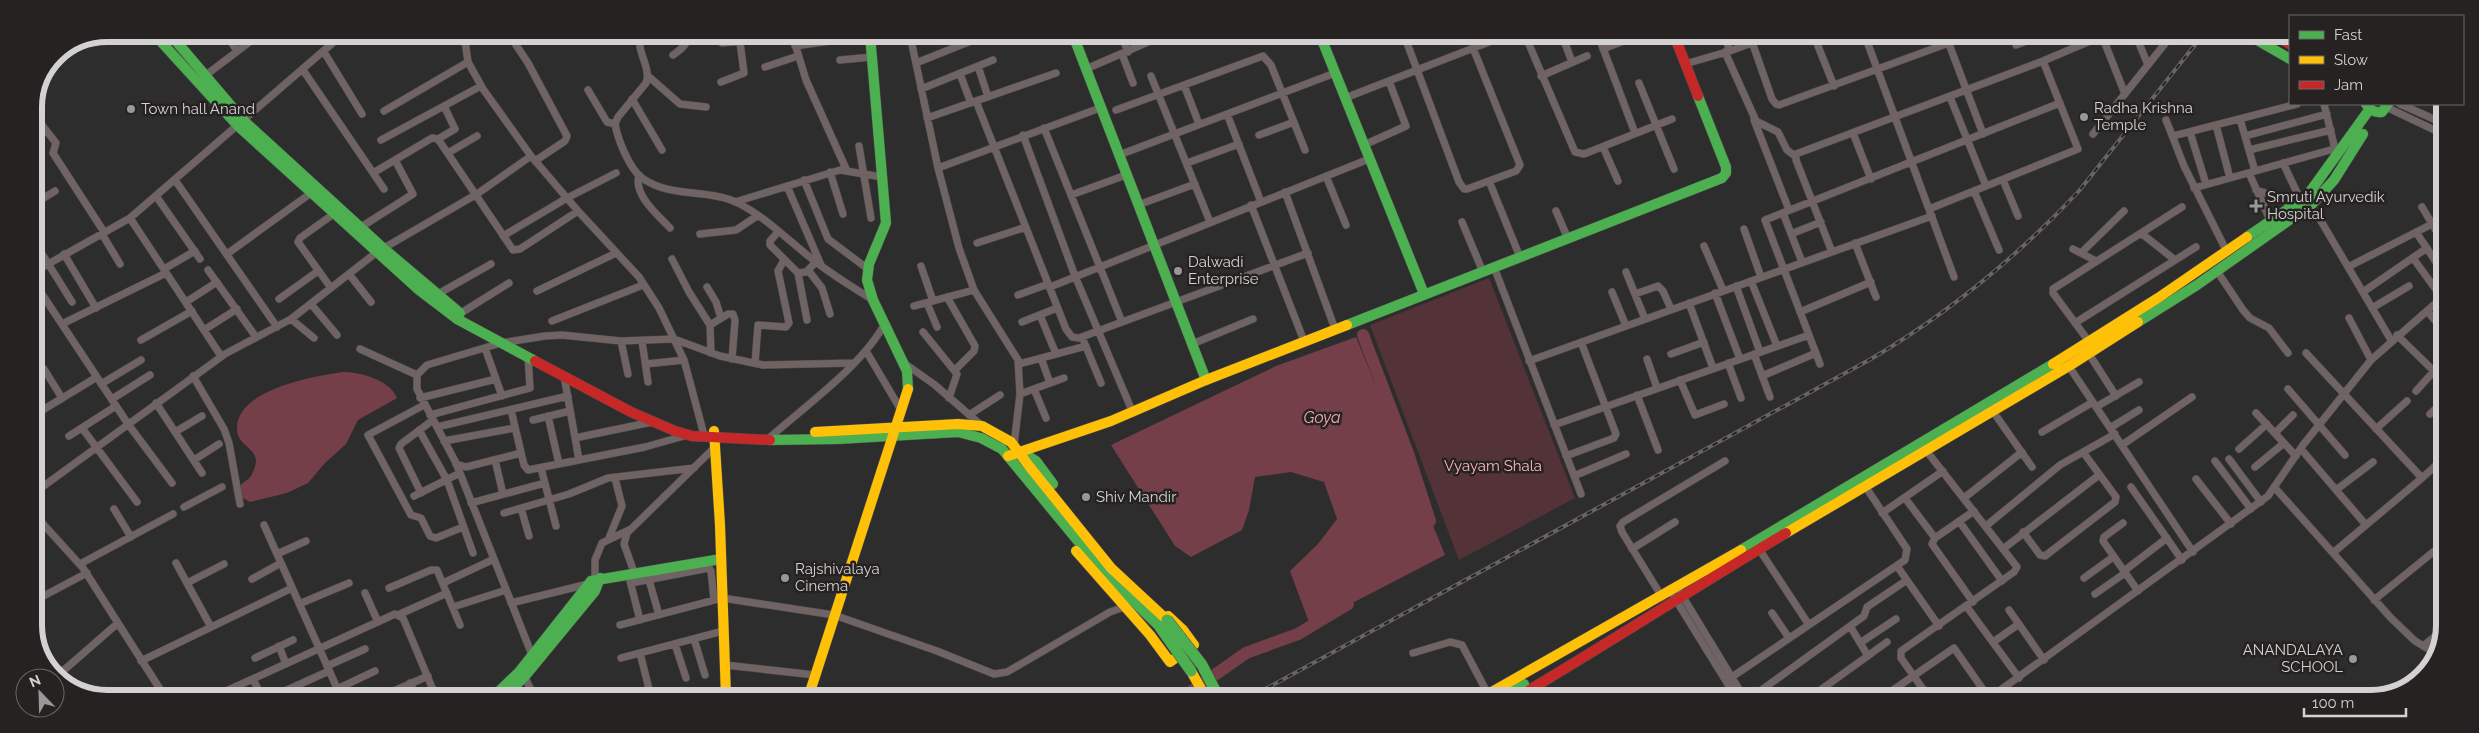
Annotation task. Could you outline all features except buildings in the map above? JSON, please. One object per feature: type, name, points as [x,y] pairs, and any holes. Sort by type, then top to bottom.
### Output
[{"type":"main road","points":[[162,42],[311,193],[461,314],[528,357],[652,422],[687,435],[711,437],[958,432],[995,443],[1011,459],[1106,575],[1164,623],[1201,690]]},
{"type":"main road","points":[[177,42],[206,75],[241,124],[361,227],[418,290],[457,319],[653,415],[711,437]]},
{"type":"main road","points":[[810,690],[908,390],[907,371],[873,300],[867,280],[868,268],[886,223],[871,42]]},
{"type":"main road","points":[[1076,42],[1206,380]]},
{"type":"main road","points":[[1323,42],[1424,294]]},
{"type":"main road","points":[[894,433],[958,424],[982,426],[1017,448],[1036,461],[1115,565],[1183,630],[1194,645],[1170,662],[1150,635],[1121,604],[1019,480],[1011,459],[1017,448],[1075,434],[1133,413],[1206,380],[1488,269],[1702,188],[1722,178],[1726,173],[1726,167],[1677,42]]},
{"type":"main road","points":[[2260,42],[2289,58]]},
{"type":"main road","points":[[2370,109],[2382,112],[2387,106]]},
{"type":"main road","points":[[1529,690],[1623,634],[1672,595],[2091,348],[2172,295],[2227,252],[2307,196],[2370,109]]},
{"type":"main road","points":[[2172,295],[2217,271],[2312,204],[2334,180],[2370,109]]},
{"type":"main road","points":[[1501,690],[1616,622],[1759,549],[1864,486],[1923,446],[1992,410],[2066,362]]},
{"type":"main road","points":[[711,437],[721,559],[718,599],[723,631],[726,690]]},
{"type":"main road","points":[[1017,448],[1029,466],[1111,568],[1202,665],[1215,690]]},
{"type":"main road","points":[[502,690],[523,673],[532,656],[595,580],[631,576],[721,559]]},
{"type":"main road","points":[[510,690],[594,591],[595,580]]},
{"type":"street","points":[[231,42],[237,51]]},
{"type":"street","points":[[206,75],[249,42]]},
{"type":"street","points":[[42,267],[130,218],[335,42]]},
{"type":"street","points":[[465,42],[468,62],[481,86],[533,159],[578,211],[639,276],[659,308],[684,360],[711,437],[694,468],[627,534],[624,544],[640,620]]},
{"type":"street","points":[[43,486],[221,356],[292,319],[380,250],[565,141],[567,136],[515,42]]},
{"type":"street","points":[[639,42],[638,45],[648,76],[680,104],[706,107]]},
{"type":"street","points":[[673,55],[683,48],[687,42]]},
{"type":"street","points":[[721,42],[740,42],[744,73],[721,82]]},
{"type":"street","points":[[794,42],[806,80],[847,170]]},
{"type":"street","points":[[795,46],[823,42]]},
{"type":"street","points":[[912,42],[938,168],[959,248],[974,290],[1019,364],[1020,394],[1017,448]]},
{"type":"street","points":[[916,63],[962,42]]},
{"type":"street","points":[[1123,42],[1133,83]]},
{"type":"street","points":[[1086,69],[1125,53],[1144,42]]},
{"type":"street","points":[[1407,42],[1460,186],[1467,189],[1516,170],[1520,165],[1474,48]]},
{"type":"street","points":[[1345,98],[1489,42]]},
{"type":"street","points":[[1528,42],[1575,152],[1584,154],[1672,119]]},
{"type":"street","points":[[1565,42],[1572,62]]},
{"type":"street","points":[[1600,42],[1635,133]]},
{"type":"street","points":[[1603,49],[1621,42]]},
{"type":"street","points":[[1726,42],[1754,118],[1786,212],[1791,234],[1802,262]]},
{"type":"street","points":[[1685,64],[1728,52],[1752,42],[1776,104],[1784,104],[1878,70],[1940,42]]},
{"type":"street","points":[[1816,42],[1834,86]]},
{"type":"street","points":[[1866,42],[1954,277]]},
{"type":"street","points":[[1948,42],[1983,134]]},
{"type":"street","points":[[2016,45],[2024,42]]},
{"type":"street","points":[[1795,156],[2088,42]]},
{"type":"street","points":[[2104,42],[2125,94]]},
{"type":"street","points":[[2138,42],[2148,65]]},
{"type":"street","points":[[2093,134],[2166,42]]},
{"type":"street","points":[[324,52],[362,114]]},
{"type":"street","points":[[765,67],[798,56]]},
{"type":"street","points":[[1116,110],[1263,56],[1271,64],[1305,150]]},
{"type":"street","points":[[1541,76],[1587,56]]},
{"type":"street","points":[[840,60],[872,57]]},
{"type":"street","points":[[922,89],[993,60]]},
{"type":"street","points":[[1529,361],[1832,252],[1931,213],[1974,191],[2078,149],[2043,61]]},
{"type":"street","points":[[384,111],[468,62]]},
{"type":"street","points":[[978,66],[988,97]]},
{"type":"street","points":[[303,70],[384,190]]},
{"type":"street","points":[[928,118],[1056,73]]},
{"type":"street","points":[[1118,155],[1335,73]]},
{"type":"street","points":[[960,74],[994,146],[1057,308],[1068,334],[1072,337],[1082,337],[1308,253]]},
{"type":"street","points":[[615,124],[632,99],[646,83],[648,76]]},
{"type":"street","points":[[1151,76],[1210,222]]},
{"type":"street","points":[[1364,145],[1406,126],[1389,81]]},
{"type":"street","points":[[1640,83],[1674,169]]},
{"type":"street","points":[[1184,85],[1199,124]]},
{"type":"street","points":[[381,140],[481,86]]},
{"type":"street","points":[[588,90],[607,122],[615,124]]},
{"type":"street","points":[[1950,97],[1986,186]]},
{"type":"street","points":[[632,99],[662,150]]},
{"type":"street","points":[[1820,364],[1764,220],[2060,103]]},
{"type":"street","points":[[2173,136],[2293,105]]},
{"type":"street","points":[[2194,188],[2340,148],[2331,130],[2324,105]]},
{"type":"street","points":[[2402,105],[2436,120]]},
{"type":"street","points":[[373,172],[432,138],[438,139],[455,129],[444,106]]},
{"type":"street","points":[[2387,106],[2436,130]]},
{"type":"street","points":[[938,168],[1100,108]]},
{"type":"street","points":[[1227,114],[1260,202]]},
{"type":"street","points":[[2245,136],[2327,114]]},
{"type":"street","points":[[1754,118],[1759,124],[1778,132],[1787,150],[1795,156],[1814,201],[1832,252]]},
{"type":"street","points":[[2240,119],[2249,150],[2256,190],[2271,222]]},
{"type":"street","points":[[2166,120],[2194,188],[2227,252]]},
{"type":"street","points":[[1259,135],[1294,122]]},
{"type":"street","points":[[615,124],[632,165],[639,176],[660,187],[685,193],[725,198],[735,202],[757,216],[818,264],[873,300]]},
{"type":"street","points":[[2216,125],[2230,178]]},
{"type":"street","points":[[43,127],[56,143],[53,153],[120,264]]},
{"type":"street","points":[[1044,128],[1122,322]]},
{"type":"street","points":[[2249,150],[2331,130]]},
{"type":"street","points":[[2190,132],[2206,184]]},
{"type":"street","points":[[1853,133],[1871,179]]},
{"type":"street","points":[[1023,135],[1076,276],[1133,413]]},
{"type":"street","points":[[448,153],[477,136]]},
{"type":"street","points":[[438,139],[477,194],[510,248],[517,250],[578,211]]},
{"type":"street","points":[[1187,164],[1238,144]]},
{"type":"street","points":[[859,146],[871,218]]},
{"type":"street","points":[[1603,147],[1618,181]]},
{"type":"street","points":[[1018,295],[1076,276],[1370,159]]},
{"type":"street","points":[[361,227],[412,194],[395,160]]},
{"type":"street","points":[[2283,163],[2297,204]]},
{"type":"street","points":[[735,202],[830,172],[847,170],[882,177]]},
{"type":"street","points":[[830,172],[843,214]]},
{"type":"street","points":[[503,236],[567,198],[616,173]]},
{"type":"street","points":[[1071,195],[1126,175]]},
{"type":"street","points":[[639,176],[638,186],[641,193],[670,228]]},
{"type":"street","points":[[1326,176],[1346,225]]},
{"type":"street","points":[[175,180],[277,327]]},
{"type":"street","points":[[804,180],[828,238],[868,268]]},
{"type":"street","points":[[2003,180],[2018,216]]},
{"type":"street","points":[[1489,181],[1520,257]]},
{"type":"street","points":[[1138,206],[1195,184]]},
{"type":"street","points":[[787,186],[818,264]]},
{"type":"street","points":[[2256,190],[2297,204]]},
{"type":"street","points":[[42,199],[55,191]]},
{"type":"street","points":[[1974,191],[1999,250]]},
{"type":"street","points":[[1285,192],[1335,329]]},
{"type":"street","points":[[227,254],[311,193]]},
{"type":"street","points":[[156,196],[200,259]]},
{"type":"street","points":[[1251,205],[1304,341]]},
{"type":"street","points":[[2116,396],[2091,348],[2053,290],[2182,207]]},
{"type":"street","points":[[2422,207],[2436,231]]},
{"type":"street","points":[[1556,211],[1568,239]]},
{"type":"street","points":[[2081,253],[2124,211]]},
{"type":"street","points":[[331,288],[298,242],[300,238],[335,213]]},
{"type":"street","points":[[700,234],[736,230],[757,216]]},
{"type":"street","points":[[2318,216],[2391,340]]},
{"type":"street","points":[[130,218],[221,356]]},
{"type":"street","points":[[1462,222],[1488,269],[1529,361],[1581,494]]},
{"type":"street","points":[[1791,234],[1821,222]]},
{"type":"street","points":[[2348,267],[2432,224]]},
{"type":"street","points":[[977,243],[1026,227]]},
{"type":"street","points":[[1744,229],[1762,277]]},
{"type":"street","points":[[778,232],[769,243],[798,273],[807,320]]},
{"type":"street","points":[[2416,232],[2436,262]]},
{"type":"street","points":[[2141,233],[2175,260]]},
{"type":"street","points":[[1855,243],[1876,297]]},
{"type":"street","points":[[1704,246],[1723,290]]},
{"type":"street","points":[[2075,322],[2196,247]]},
{"type":"street","points":[[2363,292],[2427,248]]},
{"type":"street","points":[[2073,249],[2096,261]]},
{"type":"street","points":[[62,324],[165,271],[195,251]]},
{"type":"street","points":[[537,291],[616,252]]},
{"type":"street","points":[[64,254],[96,308]]},
{"type":"street","points":[[42,256],[72,302]]},
{"type":"street","points":[[2413,258],[2436,288]]},
{"type":"street","points":[[672,259],[689,292],[710,325],[712,353]]},
{"type":"street","points":[[755,363],[758,325],[786,327],[789,323],[778,271],[784,260]]},
{"type":"street","points":[[438,294],[491,264]]},
{"type":"street","points":[[798,273],[818,264]]},
{"type":"street","points":[[921,266],[937,327]]},
{"type":"street","points":[[208,270],[256,337]]},
{"type":"street","points":[[808,270],[822,288],[830,314]]},
{"type":"street","points":[[280,299],[318,271]]},
{"type":"street","points":[[2217,271],[2243,310],[2250,318],[2269,328],[2288,353]]},
{"type":"street","points":[[1626,272],[1645,319]]},
{"type":"street","points":[[349,274],[371,302]]},
{"type":"street","points":[[1751,280],[1777,346]]},
{"type":"street","points":[[186,302],[217,282]]},
{"type":"street","points":[[1800,312],[1871,282]]},
{"type":"street","points":[[461,314],[509,283]]},
{"type":"street","points":[[552,321],[643,285]]},
{"type":"street","points":[[1635,294],[1658,286],[1664,291],[1671,309]]},
{"type":"street","points":[[1736,286],[1770,397]]},
{"type":"street","points":[[2372,308],[2409,286]]},
{"type":"street","points":[[707,287],[716,302],[721,318]]},
{"type":"street","points":[[914,306],[974,290]]},
{"type":"street","points":[[1612,292],[1626,326]]},
{"type":"street","points":[[1715,293],[1740,359]]},
{"type":"street","points":[[42,295],[128,424],[172,483]]},
{"type":"street","points":[[947,297],[975,346],[974,351],[955,370]]},
{"type":"street","points":[[1689,303],[1714,368]]},
{"type":"street","points":[[2001,690],[2261,502],[2275,488],[2301,449],[2371,360],[2391,340],[2436,303]]},
{"type":"street","points":[[310,304],[337,335]]},
{"type":"street","points":[[1022,322],[1057,308]]},
{"type":"street","points":[[204,330],[237,309]]},
{"type":"street","points":[[141,340],[192,311]]},
{"type":"street","points":[[2426,312],[2436,323]]},
{"type":"street","points":[[710,325],[731,313],[734,316],[732,359]]},
{"type":"street","points":[[1040,315],[1056,354]]},
{"type":"street","points":[[2349,318],[2371,360]]},
{"type":"street","points":[[292,319],[314,338]]},
{"type":"street","points":[[1192,344],[1253,319]]},
{"type":"street","points":[[771,436],[874,343],[885,322]]},
{"type":"street","points":[[923,332],[955,370],[957,378],[949,398]]},
{"type":"street","points":[[1554,424],[1809,335]]},
{"type":"street","points":[[2397,335],[2434,372],[2416,391]]},
{"type":"street","points":[[532,656],[456,464],[416,389],[417,375],[427,365],[485,348],[545,336],[621,341],[674,339],[732,359],[755,363],[794,365],[854,363]]},
{"type":"street","points":[[1082,337],[1101,383]]},
{"type":"street","points":[[621,341],[628,374]]},
{"type":"street","points":[[642,341],[648,382]]},
{"type":"street","points":[[1566,456],[1615,436],[1606,406],[1581,342]]},
{"type":"street","points":[[1672,354],[1704,342]]},
{"type":"street","points":[[1019,364],[1086,346]]},
{"type":"street","points":[[485,348],[502,396]]},
{"type":"street","points":[[360,349],[417,375]]},
{"type":"street","points":[[866,351],[901,410]]},
{"type":"street","points":[[1762,376],[1816,353]]},
{"type":"street","points":[[2306,353],[2422,478]]},
{"type":"street","points":[[460,474],[417,494],[399,448],[431,417],[530,388],[528,357]]},
{"type":"street","points":[[1041,358],[1050,383]]},
{"type":"street","points":[[1647,359],[1658,388]]},
{"type":"street","points":[[43,410],[62,398],[141,360]]},
{"type":"street","points":[[646,364],[684,360]]},
{"type":"street","points":[[903,362],[982,426]]},
{"type":"street","points":[[2066,362],[2193,552]]},
{"type":"street","points":[[1728,363],[1741,398]]},
{"type":"street","points":[[44,369],[62,398]]},
{"type":"street","points":[[112,399],[150,375]]},
{"type":"street","points":[[193,376],[224,428],[229,443],[240,504]]},
{"type":"street","points":[[564,376],[579,460]]},
{"type":"street","points":[[1020,394],[1064,378]]},
{"type":"street","points":[[420,398],[496,379]]},
{"type":"street","points":[[1680,380],[1695,415],[1724,404]]},
{"type":"street","points":[[2042,432],[2095,404],[2116,396],[2139,382]]},
{"type":"street","points":[[1034,389],[1046,418]]},
{"type":"street","points":[[2288,389],[2345,455]]},
{"type":"street","points":[[969,415],[1000,395]]},
{"type":"street","points":[[1637,395],[1658,450]]},
{"type":"street","points":[[437,427],[568,396]]},
{"type":"street","points":[[2122,445],[2192,398]]},
{"type":"street","points":[[2376,429],[2407,401]]},
{"type":"street","points":[[156,403],[202,473]]},
{"type":"street","points":[[424,405],[368,435],[411,515],[421,518],[430,536],[436,538],[463,527]]},
{"type":"street","points":[[69,436],[116,406]]},
{"type":"street","points":[[2430,414],[2436,409]]},
{"type":"street","points":[[511,410],[525,468],[528,470],[645,447],[687,435]]},
{"type":"street","points":[[1992,410],[2032,467]]},
{"type":"street","points":[[1986,526],[2060,465],[2083,452],[2139,410]]},
{"type":"street","points":[[533,420],[570,411]]},
{"type":"street","points":[[2256,413],[2296,456]]},
{"type":"street","points":[[2275,433],[2293,415]]},
{"type":"street","points":[[175,432],[202,416]]},
{"type":"street","points":[[548,416],[559,464]]},
{"type":"street","points":[[575,438],[652,422]]},
{"type":"street","points":[[2239,449],[2267,424]]},
{"type":"street","points":[[82,428],[137,502]]},
{"type":"street","points":[[444,441],[515,428]]},
{"type":"street","points":[[419,430],[447,480],[474,553]]},
{"type":"street","points":[[2255,467],[2284,443]]},
{"type":"street","points":[[194,460],[219,444]]},
{"type":"street","points":[[1923,446],[2017,567],[2014,572],[1974,602],[1901,651],[1901,658],[1924,690]]},
{"type":"street","points":[[2301,449],[2366,525]]},
{"type":"street","points":[[1964,498],[2022,452]]},
{"type":"street","points":[[2023,532],[2040,555],[2045,556],[2115,502],[2116,497],[2083,452]]},
{"type":"street","points":[[456,464],[466,467],[522,453]]},
{"type":"street","points":[[1574,476],[1626,454]]},
{"type":"street","points":[[2229,459],[2261,502]]},
{"type":"street","points":[[495,460],[503,494]]},
{"type":"street","points":[[2215,460],[2251,509]]},
{"type":"street","points":[[1725,461],[1623,522],[1620,526],[1632,549],[1672,595],[1737,690]]},
{"type":"street","points":[[2336,490],[2374,462]]},
{"type":"street","points":[[2334,552],[2436,465]]},
{"type":"street","points":[[541,468],[556,526]]},
{"type":"street","points":[[504,513],[549,500],[608,478],[694,468]]},
{"type":"street","points":[[1882,513],[1943,471]]},
{"type":"street","points":[[2003,548],[2099,475]]},
{"type":"street","points":[[2196,479],[2230,524]]},
{"type":"street","points":[[609,538],[622,506],[616,482]]},
{"type":"street","points":[[471,503],[545,483]]},
{"type":"street","points":[[1728,679],[1898,566],[1907,557],[1907,549],[1864,486]]},
{"type":"street","points":[[184,508],[222,487]]},
{"type":"street","points":[[2131,487],[2182,560]]},
{"type":"street","points":[[2275,488],[2334,552],[2374,600],[2402,628],[2431,651]]},
{"type":"street","points":[[1905,498],[1935,538]]},
{"type":"street","points":[[521,508],[528,536]]},
{"type":"street","points":[[114,509],[131,537]]},
{"type":"street","points":[[1974,511],[1935,538],[1932,544],[1974,602]]},
{"type":"street","points":[[80,564],[173,514]]},
{"type":"street","points":[[1959,521],[2002,581]]},
{"type":"street","points":[[1632,549],[1675,522]]},
{"type":"street","points":[[2123,523],[2104,537],[2104,544],[2138,591]]},
{"type":"street","points":[[43,524],[87,573],[160,690]]},
{"type":"street","points":[[264,525],[337,689],[375,671]]},
{"type":"street","points":[[511,602],[595,580],[597,550],[609,538],[631,529]]},
{"type":"street","points":[[2095,594],[2167,538]]},
{"type":"street","points":[[277,554],[306,541]]},
{"type":"street","points":[[1759,549],[1809,625]]},
{"type":"street","points":[[2374,600],[2436,550]]},
{"type":"street","points":[[2084,578],[2114,557]]},
{"type":"street","points":[[443,582],[494,559]]},
{"type":"street","points":[[176,563],[211,627]]},
{"type":"street","points":[[187,583],[224,564]]},
{"type":"street","points":[[252,579],[281,564]]},
{"type":"street","points":[[1898,566],[1939,626]]},
{"type":"street","points":[[631,576],[649,580],[709,568],[718,599]]},
{"type":"street","points":[[388,588],[434,570],[439,572],[460,625]]},
{"type":"street","points":[[43,596],[87,573]]},
{"type":"street","points":[[649,580],[659,615]]},
{"type":"street","points":[[1761,690],[1864,616],[1867,606],[1907,580]]},
{"type":"street","points":[[299,604],[349,583]]},
{"type":"street","points":[[141,661],[292,588]]},
{"type":"street","points":[[452,607],[506,590]]},
{"type":"street","points":[[365,593],[378,622]]},
{"type":"street","points":[[228,690],[447,593]]},
{"type":"street","points":[[620,625],[718,599],[834,615],[938,651],[994,674],[1000,674],[1007,672],[1121,604]]},
{"type":"street","points":[[1966,607],[2019,678]]},
{"type":"street","points":[[2009,610],[2044,660]]},
{"type":"street","points":[[1772,613],[1789,638]]},
{"type":"street","points":[[400,614],[406,623],[433,690]]},
{"type":"street","points":[[1860,643],[1896,619]]},
{"type":"street","points":[[65,669],[118,623]]},
{"type":"street","points":[[1993,642],[2019,624]]},
{"type":"street","points":[[1850,626],[1868,656]]},
{"type":"street","points":[[622,658],[723,631]]},
{"type":"street","points":[[2423,646],[2436,636]]},
{"type":"street","points":[[694,639],[705,675]]},
{"type":"street","points":[[255,658],[293,640]]},
{"type":"street","points":[[1413,653],[1450,642],[1462,645],[1485,690]]},
{"type":"street","points":[[1821,690],[1887,642]]},
{"type":"street","points":[[675,644],[686,678]]},
{"type":"street","points":[[279,646],[286,664]]},
{"type":"street","points":[[1892,690],[1956,648],[1984,690]]},
{"type":"street","points":[[286,690],[365,649]]},
{"type":"street","points":[[640,654],[649,690]]},
{"type":"street","points":[[725,665],[815,675]]},
{"type":"street","points":[[523,673],[531,690]]},
{"type":"street","points":[[399,690],[428,676]]},
{"type":"street","points":[[253,679],[258,690]]},
{"type":"street","points":[[1728,679],[1732,690]]},
{"type":"street","points":[[410,684],[413,690]]},
{"type":"green space","name":"Vyayam Shala","points":[[1489,278],[1575,498],[1459,560],[1370,325]]},
{"type":"water","name":"Goya","points":[[1356,337],[1445,555],[1310,625],[1290,571],[1318,544],[1337,519],[1324,482],[1291,472],[1255,477],[1249,510],[1242,530],[1191,557],[1175,546],[1111,445],[1276,366]]},
{"type":"water","points":[[344,372],[367,376],[382,382],[394,392],[397,398],[358,420],[346,444],[324,464],[308,483],[287,493],[250,502],[243,498],[240,493],[240,486],[251,476],[256,460],[251,450],[242,442],[237,430],[240,416],[249,404],[279,387],[297,381]]},
{"type":"waterway","points":[[1363,335],[1409,456],[1430,521]]},
{"type":"waterway","points":[[1193,690],[1246,653],[1298,634],[1348,604]]},
{"type":"railway","points":[[1264,690],[1871,359],[1928,323],[2007,261],[2079,191],[2197,42]]},
{"type":"traffic: fast","points":[[161,42],[238,126],[419,290],[457,319],[535,361]]},
{"type":"traffic: fast","points":[[177,42],[244,121],[383,248],[460,313]]},
{"type":"traffic: fast","points":[[871,42],[886,223],[869,264],[867,280],[873,300],[907,371],[908,389]]},
{"type":"traffic: fast","points":[[1076,42],[1206,380]]},
{"type":"traffic: fast","points":[[1323,42],[1424,294]]},
{"type":"traffic: fast","points":[[2260,42],[2289,58]]},
{"type":"traffic: fast","points":[[1347,325],[1722,178],[1726,173],[1726,167],[1698,96]]},
{"type":"traffic: fast","points":[[2367,105],[2377,112],[2382,112],[2387,105]]},
{"type":"traffic: fast","points":[[2247,237],[2307,196],[2369,110]]},
{"type":"traffic: fast","points":[[2138,322],[2197,285],[2312,204],[2334,180],[2363,134]]},
{"type":"traffic: fast","points":[[1741,550],[2053,364]]},
{"type":"traffic: fast","points":[[770,440],[838,439],[958,432],[981,438],[1002,449],[1106,575],[1160,627]]},
{"type":"traffic: fast","points":[[1023,453],[1036,461],[1053,484]]},
{"type":"traffic: fast","points":[[500,690],[519,672],[591,581],[721,559]]},
{"type":"traffic: fast","points":[[511,690],[525,676],[595,591],[600,578]]},
{"type":"traffic: fast","points":[[1167,620],[1202,665],[1215,690]]},
{"type":"traffic: fast","points":[[1160,627],[1191,671]]},
{"type":"traffic: fast","points":[[1513,690],[1524,684]]},
{"type":"traffic: slow","points":[[2053,364],[2158,298],[2247,237]]},
{"type":"traffic: slow","points":[[1786,533],[2069,366],[2138,322]]},
{"type":"traffic: slow","points":[[1008,456],[1111,421],[1206,380],[1347,325]]},
{"type":"traffic: slow","points":[[811,690],[908,389]]},
{"type":"traffic: slow","points":[[815,432],[958,424],[982,426],[1011,442],[1111,568],[1167,620]]},
{"type":"traffic: slow","points":[[714,431],[720,525],[726,690]]},
{"type":"traffic: slow","points":[[1495,690],[1741,550]]},
{"type":"traffic: slow","points":[[1076,551],[1150,635],[1170,662],[1194,645],[1183,630],[1168,616]]},
{"type":"traffic: slow","points":[[1191,671],[1202,690]]},
{"type":"traffic: jam","points":[[1677,42],[1698,96]]},
{"type":"traffic: jam","points":[[535,361],[631,412],[675,431],[692,436],[770,440]]},
{"type":"traffic: jam","points":[[1529,690],[1786,533]]},
{"type":"place","name":"Town hall Anand","points":[[131,109]]},
{"type":"place","name":"Radha Krishna Temple","points":[[2084,117]]},
{"type":"place","name":"Smruti Ayurvedik Hospital","points":[[2256,206]]},
{"type":"place","name":"Dalwadi Enterprise","points":[[1178,271]]},
{"type":"place","name":"Shiv Mandir","points":[[1086,497]]},
{"type":"place","name":"Rajshivalaya Cinema","points":[[785,578]]},
{"type":"place","name":"ANANDALAYA SCHOOL","points":[[2353,659]]}]
